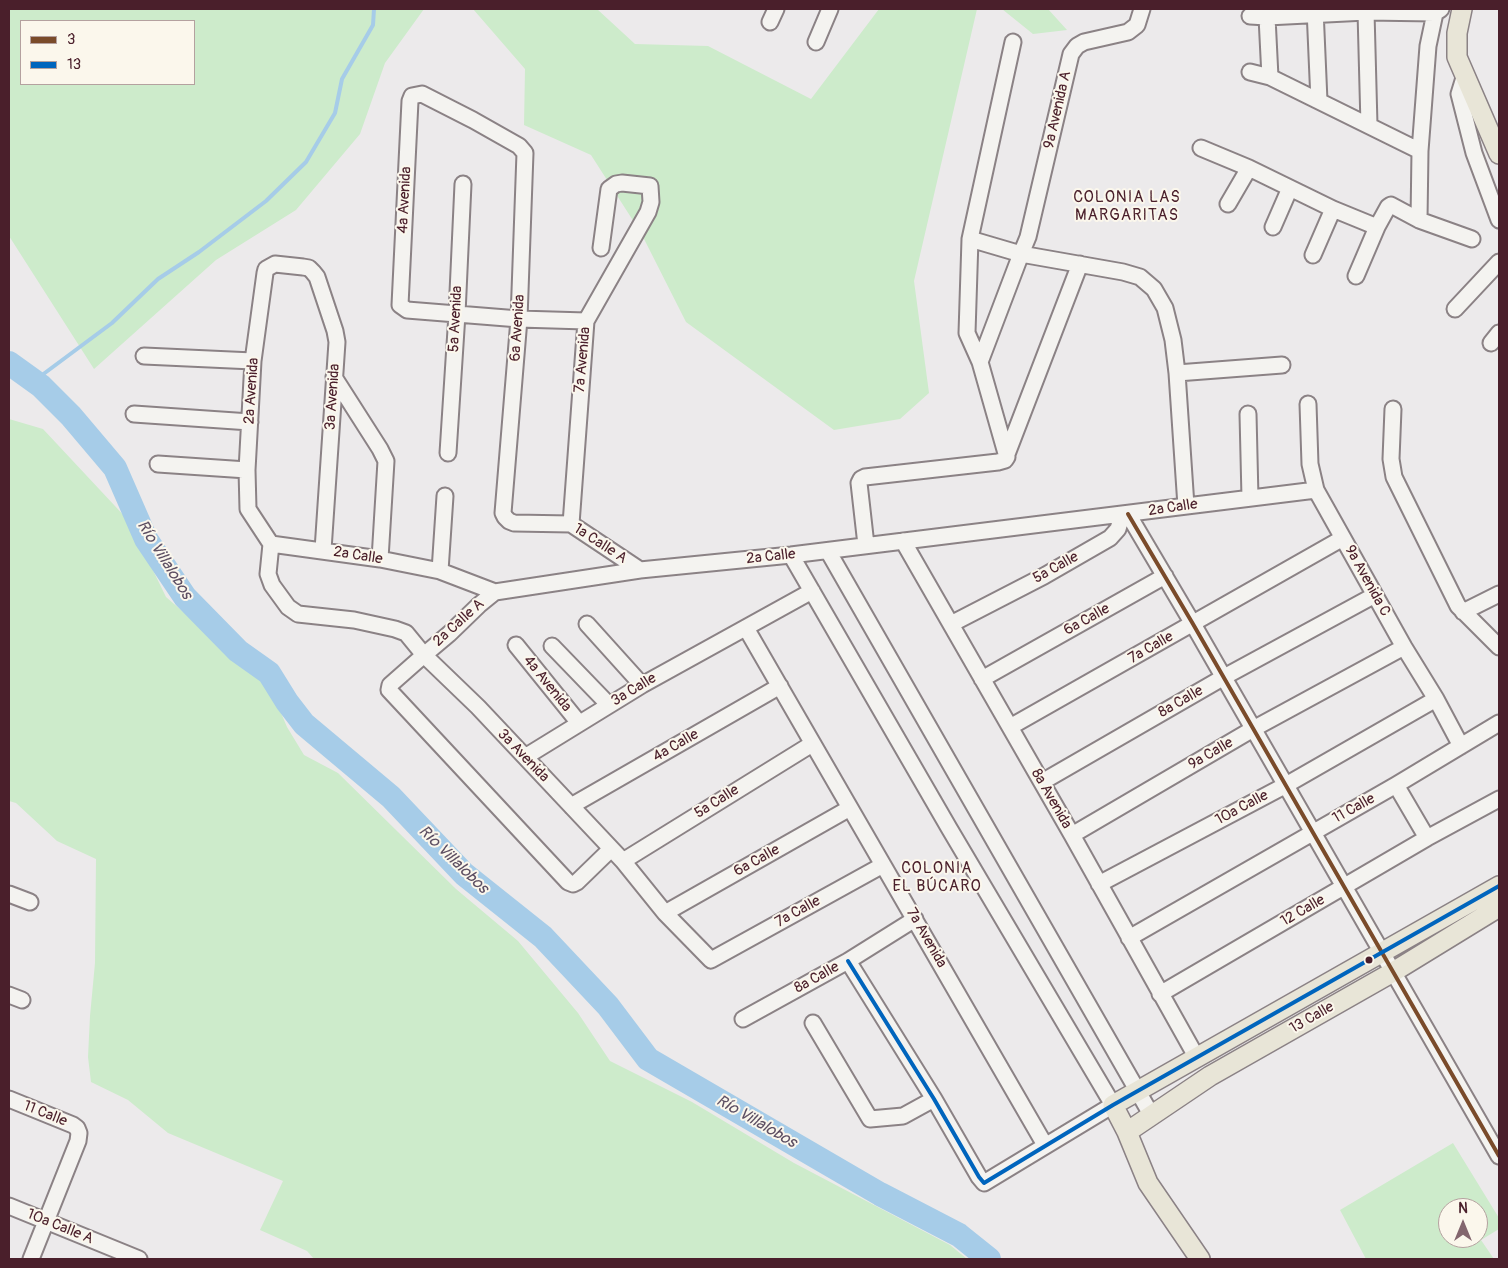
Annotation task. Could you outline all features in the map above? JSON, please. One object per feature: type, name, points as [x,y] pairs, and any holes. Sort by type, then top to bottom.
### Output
[{"type":"main road","points":[[1462,9],[1456,33],[1457,57],[1499,154]]},
{"type":"main road","name":"13 Calle","points":[[1113,1105],[1499,886]]},
{"type":"main road","name":"13 Calle","points":[[1127,1132],[1210,1076],[1393,972],[1499,907]]},
{"type":"main road","points":[[1113,1105],[1127,1132],[1148,1183],[1200,1259]]},
{"type":"street","points":[[816,42],[830,9]]},
{"type":"street","name":"9a Avenida A","points":[[980,362],[1034,218],[1071,54],[1077,46],[1084,42],[1128,32],[1137,25],[1142,9]]},
{"type":"street","points":[[1315,11],[1319,101]]},
{"type":"street","points":[[1250,16],[1267,17],[1315,11],[1438,11],[1428,46],[1420,152],[1418,220]]},
{"type":"street","points":[[1366,12],[1369,125]]},
{"type":"street","points":[[1267,17],[1270,77]]},
{"type":"street","points":[[1007,454],[980,362],[967,333],[970,239],[1013,42]]},
{"type":"street","points":[[1250,72],[1270,77],[1420,152]]},
{"type":"street","points":[[1467,79],[1463,82],[1459,94],[1474,153],[1499,220]]},
{"type":"street","name":"4a Avenida","points":[[457,314],[407,310],[400,305],[410,101],[412,96],[422,94],[519,146]]},
{"type":"street","name":"6a Avenida","points":[[503,512],[520,319],[526,158],[519,146]]},
{"type":"street","points":[[1201,148],[1377,227]]},
{"type":"street","points":[[1228,204],[1249,168]]},
{"type":"street","name":"7a Avenida","points":[[571,524],[586,321],[648,212],[651,202],[650,186],[622,183],[616,184],[609,189],[601,248]]},
{"type":"street","name":"5a Avenida","points":[[448,454],[463,184]]},
{"type":"street","points":[[1273,227],[1290,188]]},
{"type":"street","points":[[1356,276],[1377,227],[1390,205],[1418,220],[1472,239]]},
{"type":"street","points":[[1313,255],[1333,208]]},
{"type":"street","points":[[970,239],[1021,254],[1140,277],[1154,289],[1165,308],[1173,340],[1186,506]]},
{"type":"street","points":[[1456,310],[1499,262]]},
{"type":"street","name":"3a Avenida","points":[[265,273],[266,269],[275,264],[309,268],[317,277],[335,331],[337,342],[323,550]]},
{"type":"street","points":[[866,545],[859,483],[861,479],[1005,460],[1080,264]]},
{"type":"street","name":"2a Avenida","points":[[265,273],[254,361],[247,470],[248,509],[271,544]]},
{"type":"street","points":[[457,314],[520,319],[586,321]]},
{"type":"street","points":[[144,356],[254,361]]},
{"type":"street","points":[[1177,373],[1282,365]]},
{"type":"street","points":[[334,377],[386,461],[380,559]]},
{"type":"street","name":"9a Avenida C","points":[[1308,404],[1310,464],[1316,490],[1461,746]]},
{"type":"street","points":[[1393,409],[1391,459],[1394,477],[1458,606],[1499,647]]},
{"type":"street","points":[[134,414],[250,422]]},
{"type":"street","points":[[1248,414],[1250,498]]},
{"type":"street","points":[[158,464],[247,470]]},
{"type":"street","name":"2a Calle","points":[[271,544],[380,559],[440,571],[495,592],[640,570],[828,551],[1316,490]]},
{"type":"street","points":[[440,571],[445,496]]},
{"type":"street","name":"1a Calle A","points":[[503,512],[509,522],[514,523],[571,524],[640,570]]},
{"type":"street","points":[[1125,515],[1165,576],[1224,677],[1499,1156]]},
{"type":"street","name":"5a Calle","points":[[951,624],[1044,576],[1110,538],[1118,529],[1125,515]]},
{"type":"street","name":"7a Calle","points":[[1010,727],[1343,538]]},
{"type":"street","name":"8a Avenida","points":[[903,541],[1042,782],[1197,1058]]},
{"type":"street","name":"3a Avenida","points":[[271,544],[268,574],[272,584],[288,608],[298,614],[354,620],[406,633],[623,861],[665,913],[708,959],[713,959]]},
{"type":"street","points":[[828,551],[1152,1116]]},
{"type":"street","points":[[791,555],[949,828],[1113,1105],[984,1183],[848,961]]},
{"type":"street","name":"6a Calle","points":[[982,679],[1165,576]]},
{"type":"street","name":"3a Calle","points":[[525,757],[642,685],[812,591]]},
{"type":"street","name":"2a Calle A","points":[[495,592],[390,685],[388,690],[568,882],[573,884],[577,882],[611,849]]},
{"type":"street","points":[[1463,612],[1499,594]]},
{"type":"street","name":"8a Calle","points":[[1042,782],[1224,677],[1375,595]]},
{"type":"street","points":[[587,624],[642,685]]},
{"type":"street","name":"7a Avenida","points":[[746,628],[1045,1145]]},
{"type":"street","name":"4a Avenida","points":[[516,644],[579,723]]},
{"type":"street","points":[[552,646],[609,705]]},
{"type":"street","name":"9a Calle","points":[[1072,835],[1253,729],[1404,646]]},
{"type":"street","name":"4a Calle","points":[[571,806],[780,686]]},
{"type":"street","name":"10a Calle","points":[[1099,884],[1286,785],[1436,699]]},
{"type":"street","name":"11 Calle","points":[[1129,938],[1396,785],[1499,723]]},
{"type":"street","name":"5a Calle","points":[[623,861],[812,744]]},
{"type":"street","points":[[1396,785],[1427,838]]},
{"type":"street","name":"12 Calle","points":[[1160,994],[1427,838],[1499,799]]},
{"type":"street","name":"6a Calle","points":[[665,913],[850,808]]},
{"type":"street","name":"7a Calle","points":[[713,959],[883,865]]},
{"type":"street","points":[[9,894],[30,902]]},
{"type":"street","name":"8a Calle","points":[[743,1018],[848,961],[915,919]]},
{"type":"street","points":[[813,1023],[870,1119],[903,1116],[934,1099]]},
{"type":"street","name":"11 Calle","points":[[9,1099],[73,1125],[78,1130],[78,1141],[46,1222]]},
{"type":"street","name":"10a Calle A","points":[[9,1206],[139,1259]]},
{"type":"street","points":[[31,1259],[46,1222]]},
{"type":"green space","points":[[9,9],[424,9],[385,63],[360,134],[296,210],[216,260],[94,369],[9,236]]},
{"type":"green space","points":[[473,9],[597,9],[635,44],[708,46],[811,99],[879,9],[977,9],[914,281],[929,393],[900,419],[834,430],[686,322],[641,233],[591,155],[524,125],[525,69]]},
{"type":"green space","points":[[1002,9],[1048,9],[1067,30],[1033,34]]},
{"type":"green space","points":[[9,419],[43,429],[129,521],[166,597],[270,687],[287,727],[304,755],[338,773],[456,889],[518,941],[578,1013],[610,1061],[692,1102],[794,1163],[950,1245],[967,1259],[314,1259],[307,1251],[260,1230],[283,1181],[168,1133],[128,1100],[91,1082],[88,1057],[95,963],[96,859],[57,841],[16,803],[9,801]]},
{"type":"green space","points":[[1453,1143],[1487,1198],[1438,1198],[1438,1248],[1486,1248],[1494,1259],[1366,1259],[1340,1210]]},
{"type":"green space","points":[[1488,1200],[1499,1218],[1499,1229],[1488,1236]]},
{"type":"waterway","points":[[34,381],[112,323],[158,279],[199,252],[266,201],[306,162],[335,113],[342,79],[373,25],[374,9]]},
{"type":"waterway","name":"Río Villalobos","points":[[9,363],[41,386],[71,416],[115,468],[146,539],[185,597],[238,651],[269,673],[287,702],[304,724],[391,797],[464,874],[543,937],[608,1006],[648,1059],[880,1194],[959,1235],[989,1259]]},
{"type":"transit line","name":"3","points":[[1128,514],[1499,1156]]},
{"type":"transit line","name":"13","points":[[848,961],[984,1183],[1113,1105],[1499,886]]},
{"type":"district","name":"COLONIA LAS MARGARITAS","points":[[1127,207]]},
{"type":"district","name":"COLONIA EL BÚCARO","points":[[937,878]]}]
